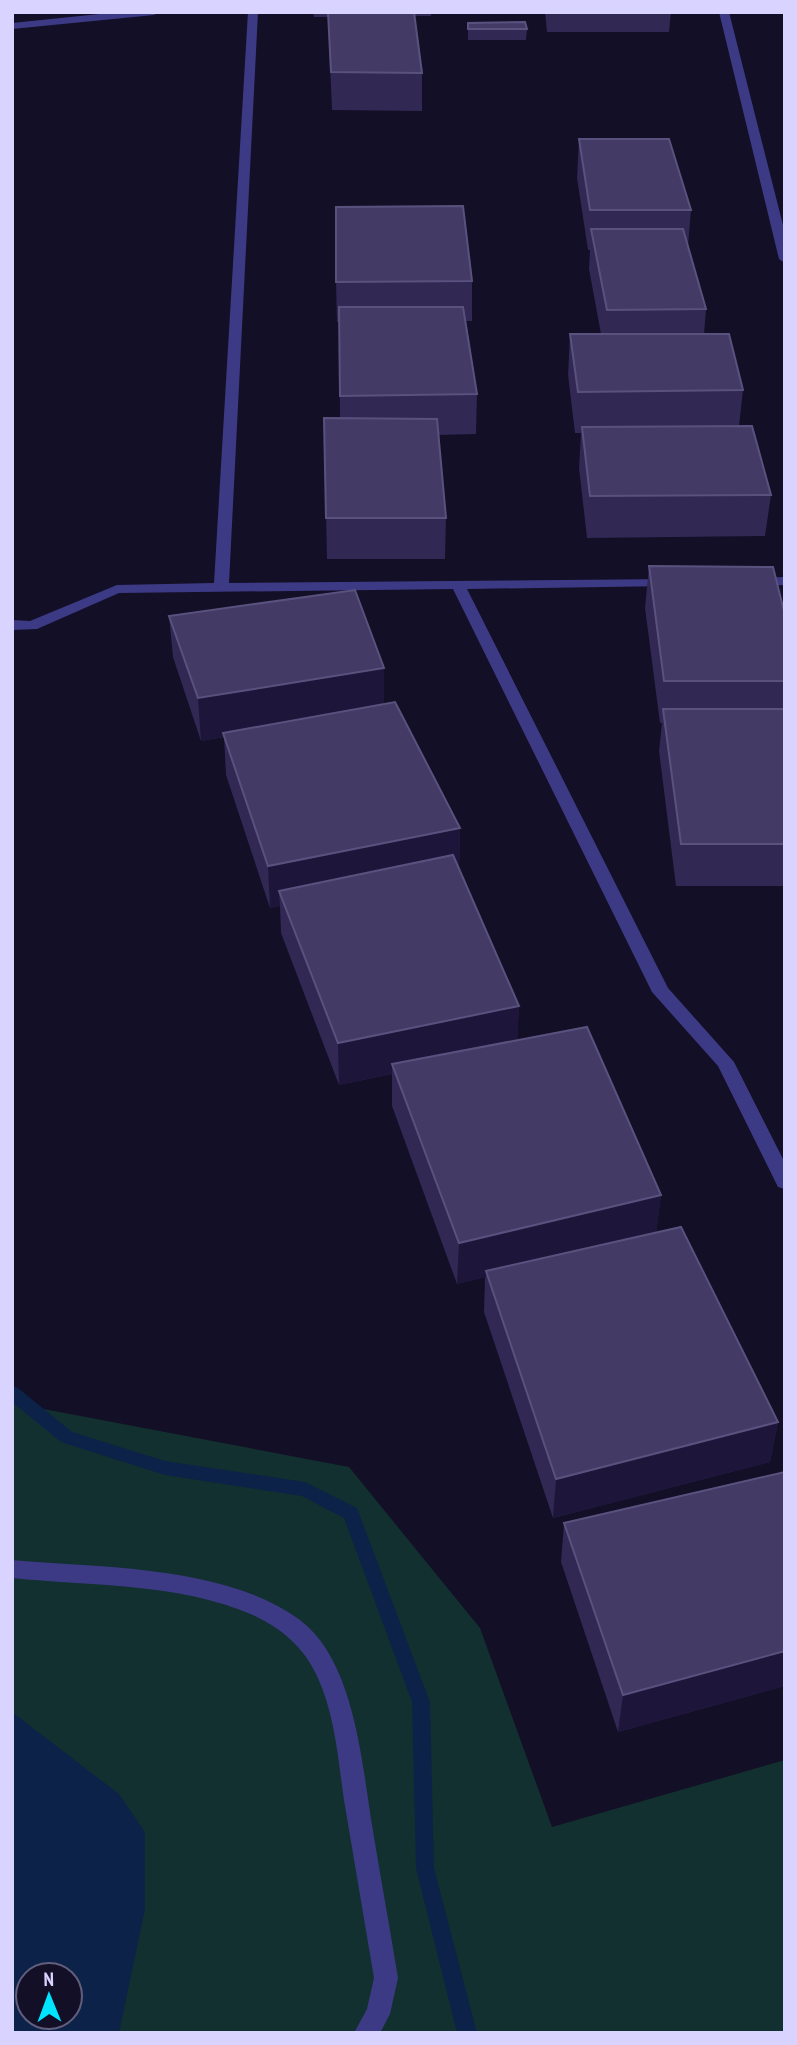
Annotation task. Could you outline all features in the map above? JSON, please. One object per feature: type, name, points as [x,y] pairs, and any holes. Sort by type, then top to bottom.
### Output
[{"type":"lane","points":[[13,27],[154,12]]},
{"type":"lane","points":[[221,588],[253,12]]},
{"type":"lane","points":[[724,12],[785,258]]},
{"type":"lane","points":[[731,582],[785,581]]},
{"type":"lane","points":[[12,625],[32,626],[117,589],[459,587],[691,582]]},
{"type":"lane","points":[[459,587],[661,992],[725,1062],[780,1161],[785,1182]]},
{"type":"lane","points":[[12,1569],[161,1582],[207,1592],[256,1608],[291,1626],[315,1652],[328,1677],[342,1722],[386,1978],[378,2014],[366,2033]]},
{"type":"green space","points":[[12,1403],[349,1467],[480,1628],[552,1827],[785,1760],[785,2033],[12,2033]]},
{"type":"water","points":[[12,1712],[119,1794],[145,1832],[145,1909],[119,2033],[12,2033]]},
{"type":"building","points":[[328,12],[414,12],[422,73],[331,72]]},
{"type":"building","points":[[525,22],[527,29],[468,29],[468,23]]},
{"type":"building","points":[[579,139],[669,139],[691,210],[590,210]]},
{"type":"building","points":[[463,206],[472,281],[336,282],[336,207]]},
{"type":"building","points":[[591,229],[683,229],[706,309],[607,310]]},
{"type":"building","points":[[339,307],[463,307],[477,394],[340,396]]},
{"type":"building","points":[[570,334],[729,334],[743,390],[578,392]]},
{"type":"building","points":[[324,418],[437,419],[446,518],[326,518]]},
{"type":"building","points":[[752,426],[771,495],[590,496],[582,427]]},
{"type":"building","points":[[649,566],[773,567],[785,615],[785,681],[664,681]]},
{"type":"building","points":[[355,590],[384,668],[198,698],[169,616]]},
{"type":"building","points":[[395,702],[460,828],[268,866],[223,733]]},
{"type":"building","points":[[663,709],[785,709],[785,844],[681,844]]},
{"type":"building","points":[[453,855],[519,1006],[338,1043],[279,891]]},
{"type":"building","points":[[587,1027],[661,1195],[459,1243],[392,1064]]},
{"type":"building","points":[[681,1227],[778,1422],[556,1479],[486,1271]]},
{"type":"building","points":[[785,1472],[785,1651],[623,1695],[564,1523]]},
{"type":"waterway","points":[[12,1393],[67,1437],[165,1468],[305,1489],[351,1513],[421,1702],[425,1868],[467,2033]]}]
